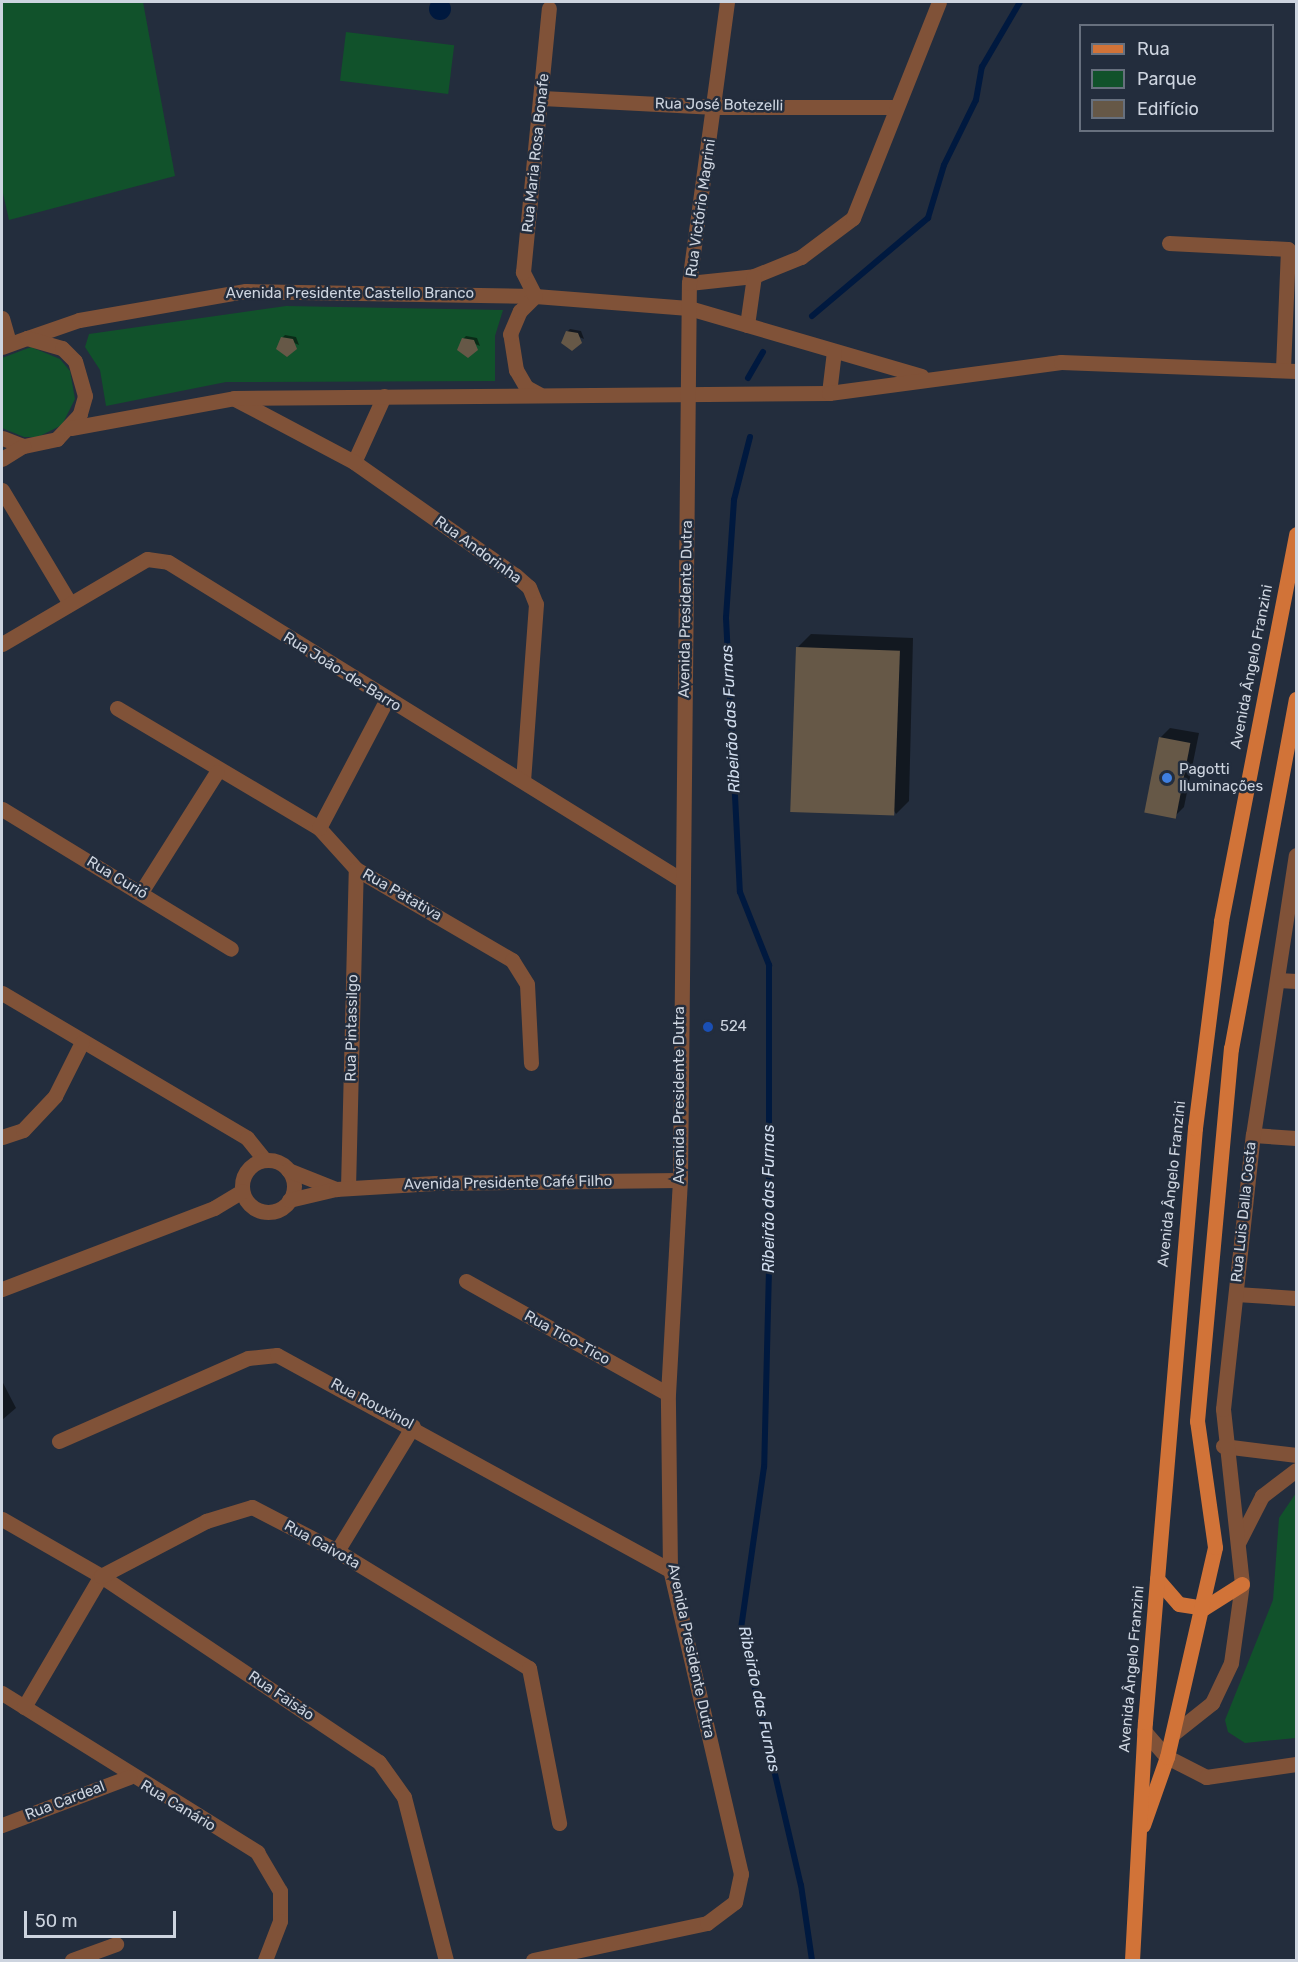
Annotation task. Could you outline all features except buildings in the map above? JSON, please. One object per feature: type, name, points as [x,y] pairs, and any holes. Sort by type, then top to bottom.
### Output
[{"type":"main road","name":"Avenida Ângelo Franzini","points":[[1132,1960],[1136,1845],[1144,1731],[1195,1128],[1221,921],[1296,534]]},
{"type":"main road","name":"Avenida Ângelo Franzini","points":[[1136,1845],[1167,1757],[1204,1608],[1215,1547],[1197,1421],[1231,1049],[1296,699]]},
{"type":"main road","points":[[1157,1579],[1179,1604],[1204,1608],[1242,1584]]},
{"type":"street","name":"Rua Victório Magrini","points":[[689,308],[689,283],[716,107],[727,2]]},
{"type":"street","points":[[689,283],[754,276],[801,257],[853,218],[895,107],[939,2]]},
{"type":"street","name":"Rua Maria Rosa Bonafe","points":[[535,296],[523,272],[542,98],[549,8]]},
{"type":"street","name":"Rua José Botezelli","points":[[542,98],[716,107],[895,107]]},
{"type":"street","points":[[2,438],[23,446],[41,446],[71,429],[234,398],[829,393],[927,378],[1061,362],[1290,370],[1288,249],[1169,243]]},
{"type":"street","points":[[747,325],[754,276]]},
{"type":"street","name":"Avenida Presidente Castello Branco","points":[[5,345],[79,320],[246,291],[535,296],[689,308],[927,378]]},
{"type":"street","points":[[535,296],[520,311],[510,352],[526,387],[541,395]]},
{"type":"street","name":"Avenida Presidente Dutra","points":[[533,1960],[707,1923],[735,1902],[741,1874],[670,1570],[668,1394],[680,1180],[680,879],[691,394],[689,308]]},
{"type":"street","points":[[2,318],[5,345]]},
{"type":"street","points":[[27,338],[62,348],[75,361],[85,396],[71,429]]},
{"type":"street","points":[[829,393],[834,351]]},
{"type":"street","points":[[354,462],[384,396]]},
{"type":"street","name":"Rua Andorinha","points":[[234,398],[354,462],[529,587],[536,604],[524,781]]},
{"type":"street","points":[[2,459],[23,446]]},
{"type":"street","points":[[2,490],[69,602]]},
{"type":"street","name":"Rua João-de-Barro","points":[[2,644],[69,602],[147,559],[168,562],[386,701],[524,781],[680,879]]},
{"type":"street","points":[[319,828],[386,701]]},
{"type":"street","name":"Rua Patativa","points":[[117,708],[217,772],[319,828],[356,868],[522,970],[531,1063]]},
{"type":"street","points":[[141,892],[217,772]]},
{"type":"street","name":"Rua Curió","points":[[2,809],[231,949]]},
{"type":"street","name":"Rua Luis Dalla Costa","points":[[1173,1734],[1212,1703],[1231,1663],[1242,1584],[1239,1541],[1223,1446],[1253,1135],[1296,855]]},
{"type":"street","name":"Rua Pintassilgo","points":[[342,1188],[356,868]]},
{"type":"street","points":[[1278,980],[1296,981]]},
{"type":"street","points":[[2,993],[247,1138],[265,1160],[288,1170],[294,1185],[289,1200],[267,1212],[214,1208]]},
{"type":"street","points":[[2,1137],[23,1130],[55,1096],[82,1042]]},
{"type":"street","points":[[1253,1135],[1296,1138]]},
{"type":"street","points":[[247,1138],[243,1184],[251,1206],[267,1212]]},
{"type":"street","points":[[2,1289],[214,1208],[243,1184],[265,1160]]},
{"type":"street","name":"Avenida Presidente Café Filho","points":[[288,1170],[342,1188]]},
{"type":"street","name":"Avenida Presidente Café Filho","points":[[289,1200],[342,1188],[680,1180]]},
{"type":"street","name":"Rua Tico-Tico","points":[[466,1281],[668,1394]]},
{"type":"street","points":[[1236,1294],[1296,1298]]},
{"type":"street","name":"Rua Rouxinol","points":[[59,1441],[263,1354],[291,1361],[413,1426],[670,1570]]},
{"type":"street","points":[[337,1551],[413,1426]]},
{"type":"street","points":[[1223,1446],[1296,1455]]},
{"type":"street","points":[[1239,1541],[1262,1496],[1296,1470]]},
{"type":"street","name":"Rua Gaivota","points":[[101,1576],[206,1521],[252,1508],[337,1551],[529,1668],[558,1823]]},
{"type":"street","name":"Rua Faisão","points":[[2,1519],[101,1576],[379,1762],[394,1778],[446,1960]]},
{"type":"street","points":[[24,1707],[101,1576]]},
{"type":"street","name":"Rua Canário","points":[[2,1694],[129,1777],[257,1852],[270,1869],[280,1891],[280,1921],[264,1960]]},
{"type":"street","points":[[1144,1731],[1167,1757],[1206,1777],[1296,1764]]},
{"type":"street","name":"Rua Cardeal","points":[[2,1825],[129,1777]]},
{"type":"street","points":[[72,1960],[116,1944]]},
{"type":"green space","points":[[2,2],[143,2],[175,176],[9,220],[2,189]]},
{"type":"green space","points":[[346,32],[454,45],[448,94],[340,81]]},
{"type":"green space","points":[[286,306],[503,310],[495,336],[495,381],[226,382],[106,406],[100,370],[85,347],[89,334]]},
{"type":"green space","points":[[31,347],[60,359],[70,371],[75,399],[62,425],[38,437],[24,437],[2,428],[2,358]]},
{"type":"green space","points":[[1296,1493],[1296,1738],[1245,1743],[1228,1732],[1225,1720],[1273,1600],[1279,1518]]},
{"type":"water","points":[[444,-1],[450,5],[448,17],[440,20],[432,17],[429,9],[432,1]]},
{"type":"waterway","name":"Ribeirão das Furnas","points":[[812,316],[928,218],[944,165],[976,100],[982,67],[1020,2]]},
{"type":"waterway","name":"Ribeirão das Furnas","points":[[748,378],[763,352]]},
{"type":"waterway","name":"Ribeirão das Furnas","points":[[750,437],[734,500],[726,618],[740,892],[769,965],[769,1269],[764,1467],[741,1628],[801,1885],[812,1960]]},
{"type":"place","name":"Pagotti Iluminações","points":[[1167,778]]},
{"type":"place","name":"524","points":[[708,1027]]}]
